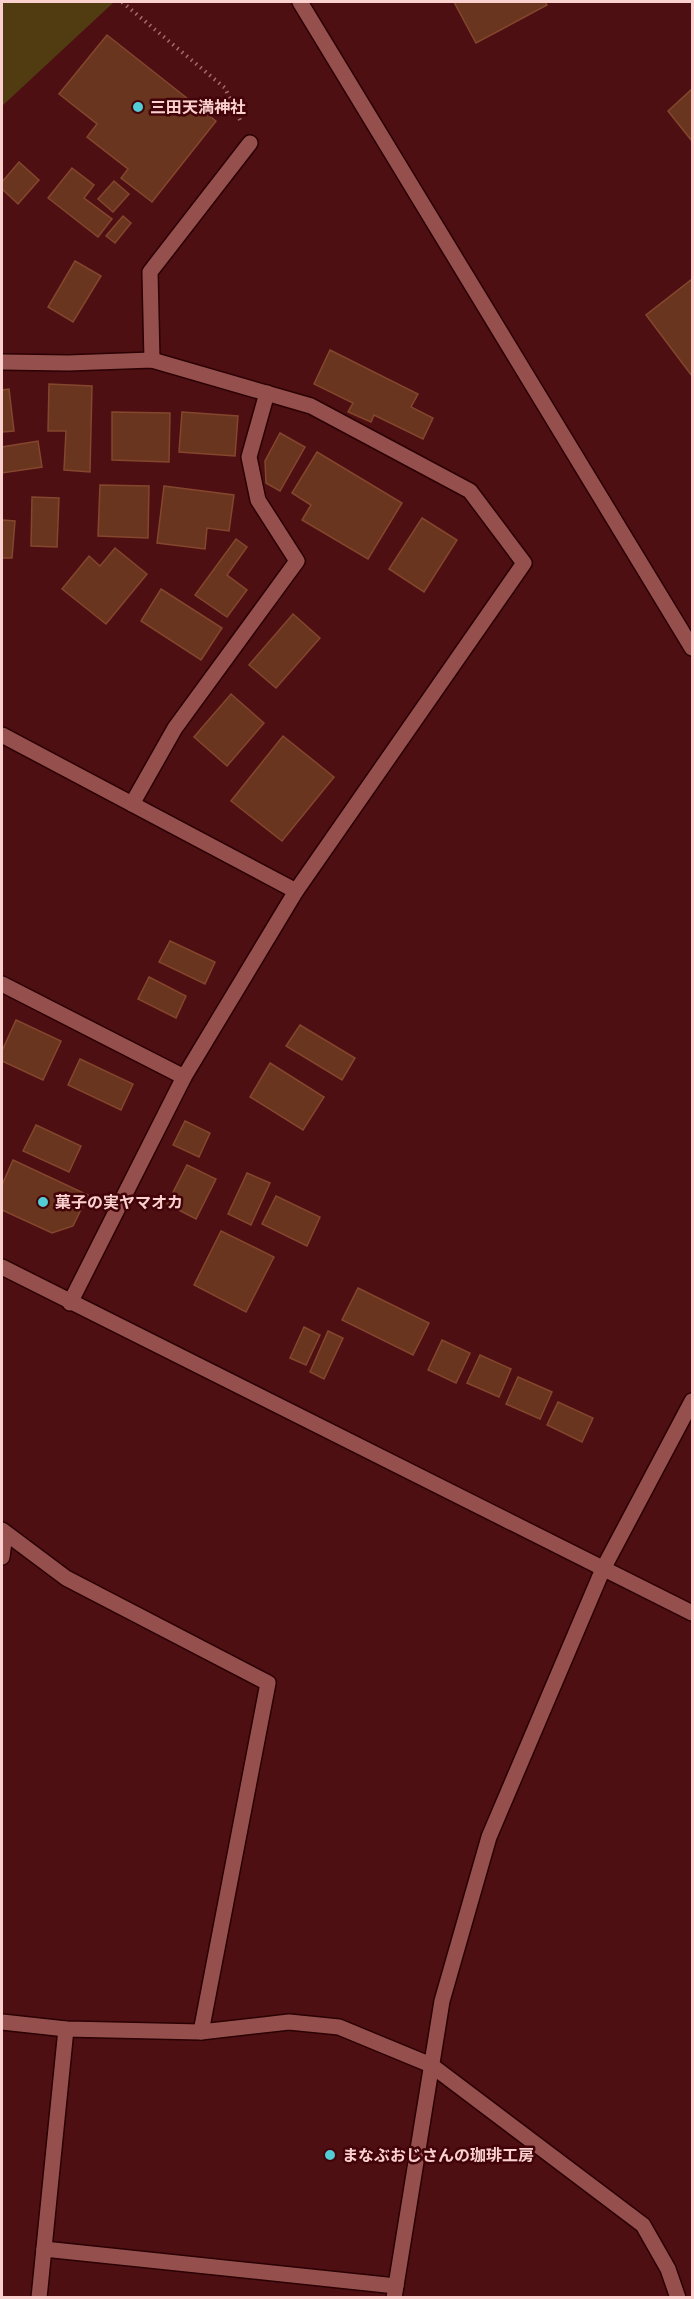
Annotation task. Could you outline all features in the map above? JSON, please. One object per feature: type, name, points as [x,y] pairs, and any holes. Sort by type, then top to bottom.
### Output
[{"type":"street","points":[[300,2],[693,648]]},
{"type":"street","points":[[152,360],[150,272],[250,142]]},
{"type":"street","points":[[2,362],[68,363],[152,360],[311,406],[470,491],[524,562],[296,891],[184,1077],[70,1303]]},
{"type":"street","points":[[132,804],[176,728],[297,561],[258,500],[249,457],[267,393]]},
{"type":"street","points":[[2,735],[296,891]]},
{"type":"street","points":[[2,984],[184,1077]]},
{"type":"street","points":[[2,1267],[693,1613]]},
{"type":"street","points":[[44,2249],[395,2292],[442,2001],[489,1837],[603,1569],[693,1401]]},
{"type":"street","points":[[2,1557],[3,1531]]},
{"type":"street","points":[[3,1531],[66,1578],[268,1683],[201,2032]]},
{"type":"street","points":[[2,2022],[66,2029],[201,2032],[289,2022],[339,2027],[431,2065],[643,2225],[668,2269],[678,2298]]},
{"type":"street","points":[[39,2298],[66,2029]]},
{"type":"path","points":[[122,2],[225,88],[250,142]]},
{"type":"shaded area","points":[[2,2],[114,2],[2,106]]},
{"type":"building","points":[[454,2],[545,2],[547,5],[476,43]]},
{"type":"building","name":"三田天満神社","points":[[107,35],[216,121],[152,202],[121,178],[128,169],[87,137],[97,124],[59,94]]},
{"type":"building","points":[[692,89],[692,141],[668,111]]},
{"type":"building","points":[[19,162],[39,180],[18,204],[2,189],[2,182]]},
{"type":"building","points":[[72,168],[94,185],[84,198],[112,219],[98,237],[48,198]]},
{"type":"building","points":[[114,181],[129,194],[113,212],[98,199]]},
{"type":"building","points":[[123,216],[131,223],[115,243],[106,236]]},
{"type":"building","points":[[75,261],[101,276],[73,322],[48,307]]},
{"type":"building","points":[[691,280],[692,282],[692,376],[646,315]]},
{"type":"building","points":[[330,350],[418,394],[411,407],[433,418],[423,439],[374,415],[371,422],[348,412],[353,403],[314,384]]},
{"type":"building","points":[[49,384],[92,386],[90,472],[64,470],[66,431],[48,431]]},
{"type":"building","points":[[9,389],[14,431],[2,432],[2,390]]},
{"type":"building","points":[[112,412],[170,413],[169,462],[112,460]]},
{"type":"building","points":[[182,412],[238,416],[235,456],[179,452]]},
{"type":"building","points":[[280,433],[305,447],[280,491],[266,483],[265,461]]},
{"type":"building","points":[[38,441],[42,467],[2,473],[2,447]]},
{"type":"building","points":[[317,452],[402,503],[368,559],[302,520],[311,505],[292,493]]},
{"type":"building","points":[[100,485],[149,486],[148,538],[98,536]]},
{"type":"building","points":[[164,486],[234,495],[229,531],[207,528],[205,549],[157,543]]},
{"type":"building","points":[[32,497],[59,498],[57,547],[31,546]]},
{"type":"building","points":[[422,518],[457,540],[424,592],[389,569]]},
{"type":"building","points":[[2,520],[15,521],[12,558],[2,558]]},
{"type":"building","points":[[236,539],[247,547],[227,575],[247,590],[227,617],[195,595]]},
{"type":"building","points":[[115,548],[147,574],[106,624],[62,589],[89,556],[100,566]]},
{"type":"building","points":[[161,589],[222,628],[201,660],[141,621]]},
{"type":"building","points":[[293,614],[320,638],[276,688],[249,665]]},
{"type":"building","points":[[231,694],[264,723],[227,766],[194,737]]},
{"type":"building","points":[[283,736],[334,777],[282,841],[231,801]]},
{"type":"building","points":[[170,941],[215,962],[205,984],[159,962]]},
{"type":"building","points":[[149,977],[186,996],[176,1018],[138,999]]},
{"type":"building","points":[[16,1020],[61,1041],[43,1080],[2,1061],[2,1051]]},
{"type":"building","points":[[300,1025],[355,1058],[342,1080],[286,1046]]},
{"type":"building","points":[[80,1059],[133,1084],[121,1110],[68,1085]]},
{"type":"building","points":[[270,1063],[324,1097],[303,1130],[250,1097]]},
{"type":"building","points":[[185,1121],[210,1133],[199,1157],[173,1145]]},
{"type":"building","points":[[36,1125],[81,1146],[69,1172],[23,1151]]},
{"type":"building","name":"菓子の実ヤマオカ","points":[[13,1160],[88,1195],[73,1226],[52,1233],[2,1210],[2,1185]]},
{"type":"building","points":[[187,1165],[216,1179],[196,1219],[167,1204]]},
{"type":"building","points":[[247,1173],[270,1183],[251,1225],[228,1214]]},
{"type":"building","points":[[276,1196],[320,1217],[307,1246],[262,1224]]},
{"type":"building","points":[[221,1231],[274,1257],[246,1312],[194,1285]]},
{"type":"building","points":[[358,1288],[429,1323],[413,1355],[342,1320]]},
{"type":"building","points":[[304,1327],[320,1335],[306,1365],[290,1358]]},
{"type":"building","points":[[328,1331],[343,1338],[324,1379],[310,1372]]},
{"type":"building","points":[[442,1340],[470,1353],[456,1383],[428,1370]]},
{"type":"building","points":[[480,1355],[511,1369],[499,1397],[467,1383]]},
{"type":"building","points":[[518,1377],[552,1392],[540,1419],[506,1404]]},
{"type":"building","points":[[558,1402],[593,1418],[582,1442],[547,1425]]},
{"type":"place","name":"三田天満神社","points":[[138,107]]},
{"type":"place","name":"菓子の実ヤマオカ","points":[[43,1202]]},
{"type":"place","name":"まなぶおじさんの珈琲工房","points":[[330,2155]]}]
